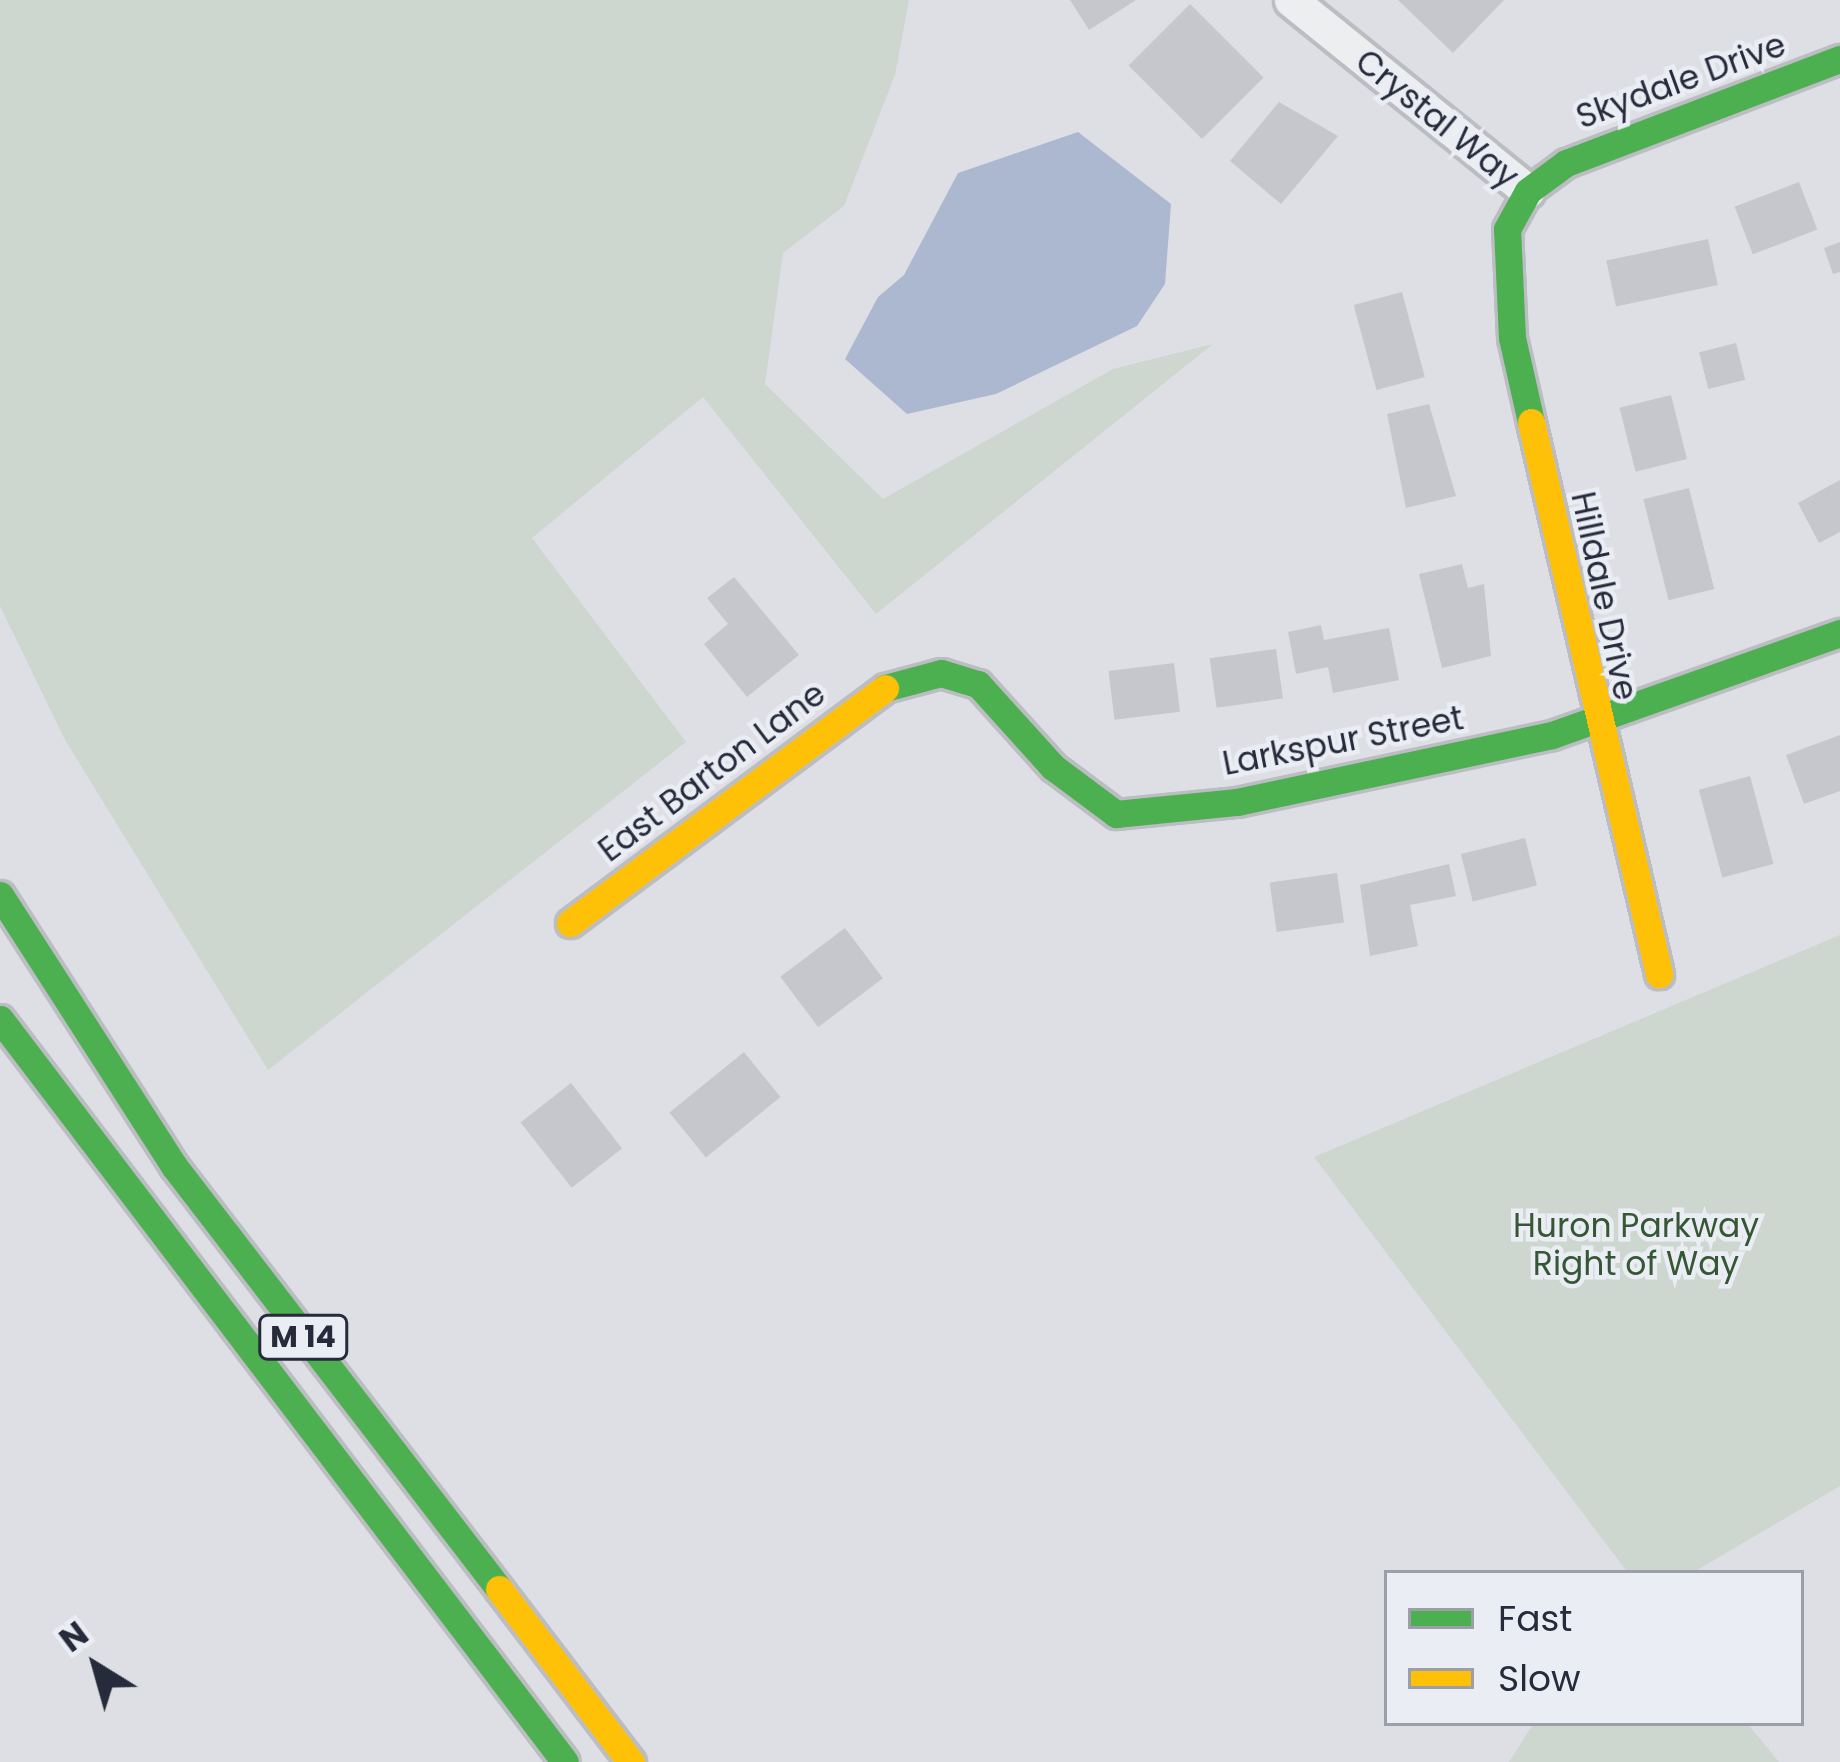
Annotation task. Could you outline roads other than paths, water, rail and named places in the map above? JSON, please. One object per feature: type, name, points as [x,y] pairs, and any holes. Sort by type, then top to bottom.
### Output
[{"type":"main road","name":"Skydale Drive","points":[[1507,229],[1528,191],[1598,147],[1840,59]]},
{"type":"main road","name":"Hilldale Drive","points":[[1507,229],[1512,338],[1595,724],[1659,974]]},
{"type":"main road","name":"Larkspur Street","points":[[897,679],[941,673],[978,684],[1053,767],[1116,814],[1238,802],[1595,724],[1840,633]]},
{"type":"main road","name":"East Barton Lane","points":[[570,923],[897,679]]},
{"type":"main road","name":"M 14","points":[[0,895],[174,1166],[631,1762]]},
{"type":"main road","name":"M 14","points":[[0,1019],[565,1762]]},
{"type":"street","name":"Crystal Way","points":[[1293,0],[1528,191]]},
{"type":"water","points":[[1078,132],[1171,204],[1165,284],[1137,326],[996,394],[907,414],[845,359],[878,297],[904,275],[958,173]]},
{"type":"park label","name":"Huron Parkway Right of Way","points":[[1636,1245]]}]
